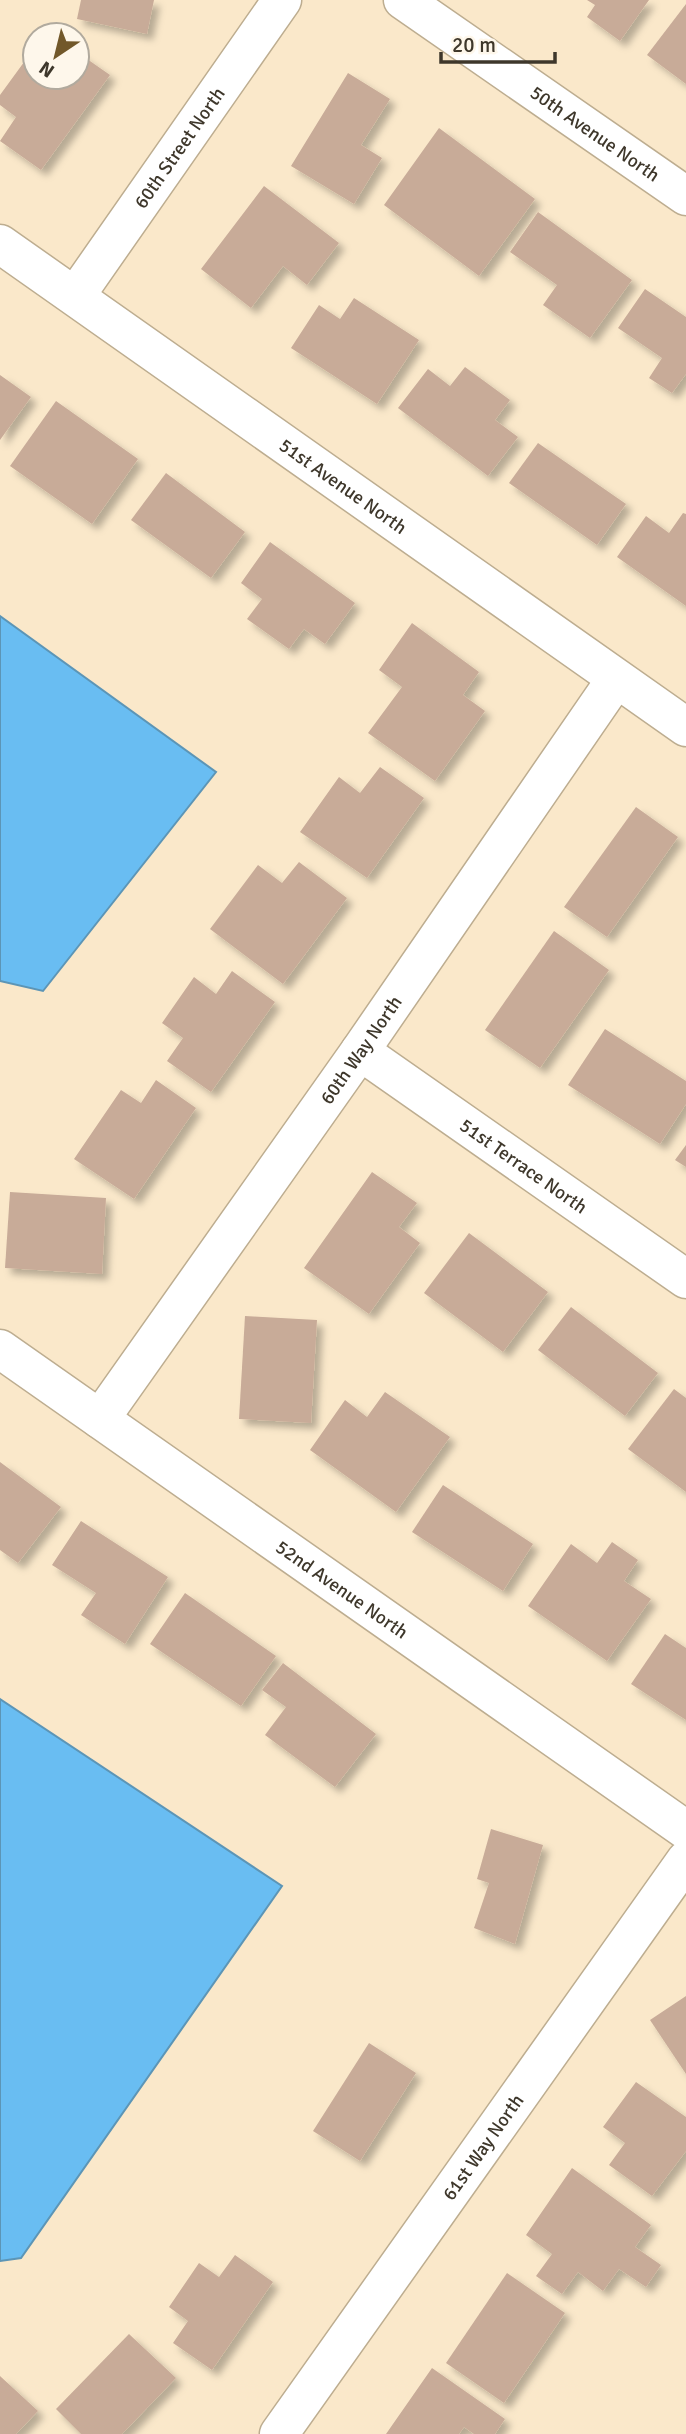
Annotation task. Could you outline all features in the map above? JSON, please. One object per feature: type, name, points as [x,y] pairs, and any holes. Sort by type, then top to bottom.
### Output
[{"type":"street","name":"60th Street North","points":[[76,295],[282,0]]},
{"type":"street","name":"50th Avenue North","points":[[403,0],[686,196]]},
{"type":"street","name":"51st Avenue North","points":[[0,244],[686,727]]},
{"type":"street","name":"60th Way North","points":[[100,1419],[360,1051],[616,679]]},
{"type":"street","name":"51st Terrace North","points":[[360,1051],[686,1279]]},
{"type":"street","name":"52nd Avenue North","points":[[0,1349],[686,1829]]},
{"type":"street","name":"61st Way North","points":[[279,2434],[686,1860]]},
{"type":"water","points":[[0,616],[216,772],[43,991],[0,981]]},
{"type":"water","points":[[0,1699],[282,1886],[21,2258],[0,2261]]},
{"type":"building","points":[[81,0],[154,0],[147,34],[77,19]]},
{"type":"building","points":[[587,0],[649,0],[620,41],[587,17],[595,5]]},
{"type":"building","points":[[686,4],[686,84],[647,55]]},
{"type":"building","points":[[91,62],[110,75],[41,170],[0,141],[16,117],[0,105],[0,95],[21,66],[21,91],[91,91]]},
{"type":"building","points":[[348,73],[390,99],[361,145],[382,158],[354,204],[291,166]]},
{"type":"building","points":[[439,128],[535,199],[479,276],[384,205]]},
{"type":"building","points":[[264,186],[339,243],[307,285],[283,266],[251,308],[201,269]]},
{"type":"building","points":[[538,212],[632,280],[590,338],[543,305],[557,285],[510,252]]},
{"type":"building","points":[[645,289],[686,317],[686,374],[672,393],[649,378],[662,358],[618,328]]},
{"type":"building","points":[[354,298],[419,340],[377,404],[291,348],[319,305],[340,319]]},
{"type":"building","points":[[465,367],[510,400],[495,420],[518,437],[488,476],[398,408],[428,369],[450,386]]},
{"type":"building","points":[[0,375],[31,397],[0,440]]},
{"type":"building","points":[[56,401],[138,459],[92,524],[10,466]]},
{"type":"building","points":[[538,443],[626,504],[597,545],[509,483]]},
{"type":"building","points":[[166,473],[245,532],[211,578],[131,520]]},
{"type":"building","points":[[683,513],[686,514],[686,606],[617,557],[646,516],[669,533]]},
{"type":"building","points":[[270,542],[355,603],[325,644],[304,629],[289,649],[247,619],[262,599],[241,583]]},
{"type":"building","points":[[412,623],[479,672],[463,695],[485,711],[435,781],[368,733],[402,687],[379,670]]},
{"type":"building","points":[[380,767],[424,798],[367,878],[300,832],[339,777],[360,793]]},
{"type":"building","points":[[636,807],[678,837],[607,937],[564,907]]},
{"type":"building","points":[[299,862],[347,898],[283,984],[210,929],[258,865],[282,883]]},
{"type":"building","points":[[554,931],[609,970],[540,1068],[485,1030]]},
{"type":"building","points":[[232,971],[275,1002],[211,1092],[167,1061],[183,1038],[162,1023],[194,977],[216,994]]},
{"type":"building","points":[[605,1029],[686,1081],[686,1104],[660,1144],[568,1085]]},
{"type":"building","points":[[156,1080],[196,1108],[134,1199],[74,1159],[121,1090],[141,1103]]},
{"type":"building","points":[[686,1145],[686,1167],[675,1160]]},
{"type":"building","points":[[372,1172],[417,1203],[399,1227],[420,1243],[369,1314],[304,1268]]},
{"type":"building","points":[[10,1192],[106,1198],[102,1274],[5,1268]]},
{"type":"building","points":[[469,1233],[548,1292],[503,1352],[424,1293]]},
{"type":"building","points":[[571,1307],[658,1373],[625,1416],[538,1350]]},
{"type":"building","points":[[245,1316],[317,1320],[311,1423],[239,1419]]},
{"type":"building","points":[[674,1389],[686,1398],[686,1492],[628,1449]]},
{"type":"building","points":[[385,1392],[450,1437],[396,1512],[310,1450],[345,1400],[367,1417]]},
{"type":"building","points":[[0,1462],[61,1507],[18,1563],[0,1550]]},
{"type":"building","points":[[443,1485],[533,1544],[503,1591],[412,1532]]},
{"type":"building","points":[[81,1521],[168,1577],[125,1644],[81,1615],[96,1593],[52,1565]]},
{"type":"building","points":[[612,1542],[638,1560],[624,1581],[651,1599],[607,1661],[528,1606],[571,1544],[597,1563]]},
{"type":"building","points":[[185,1593],[276,1656],[241,1706],[150,1644]]},
{"type":"building","points":[[665,1634],[686,1648],[686,1720],[631,1684]]},
{"type":"building","points":[[283,1663],[376,1734],[335,1787],[265,1735],[286,1707],[262,1690]]},
{"type":"building","points":[[491,1829],[543,1845],[515,1944],[474,1928],[489,1883],[477,1879]]},
{"type":"building","points":[[686,1996],[686,2074],[650,2020]]},
{"type":"building","points":[[369,2043],[416,2073],[360,2161],[313,2131]]},
{"type":"building","points":[[636,2082],[686,2117],[686,2151],[652,2196],[609,2165],[625,2143],[603,2127]]},
{"type":"building","points":[[572,2168],[651,2225],[635,2247],[661,2265],[646,2287],[619,2269],[603,2291],[578,2272],[562,2294],[536,2276],[552,2254],[526,2235]]},
{"type":"building","points":[[235,2255],[273,2282],[212,2370],[173,2343],[188,2321],[169,2307],[199,2263],[219,2277]]},
{"type":"building","points":[[507,2273],[565,2313],[504,2403],[446,2363]]},
{"type":"building","points":[[129,2334],[176,2378],[122,2434],[81,2434],[56,2409]]},
{"type":"building","points":[[432,2368],[505,2419],[495,2434],[474,2434],[464,2427],[459,2434],[386,2434]]},
{"type":"building","points":[[0,2376],[38,2411],[16,2434],[0,2434]]}]
